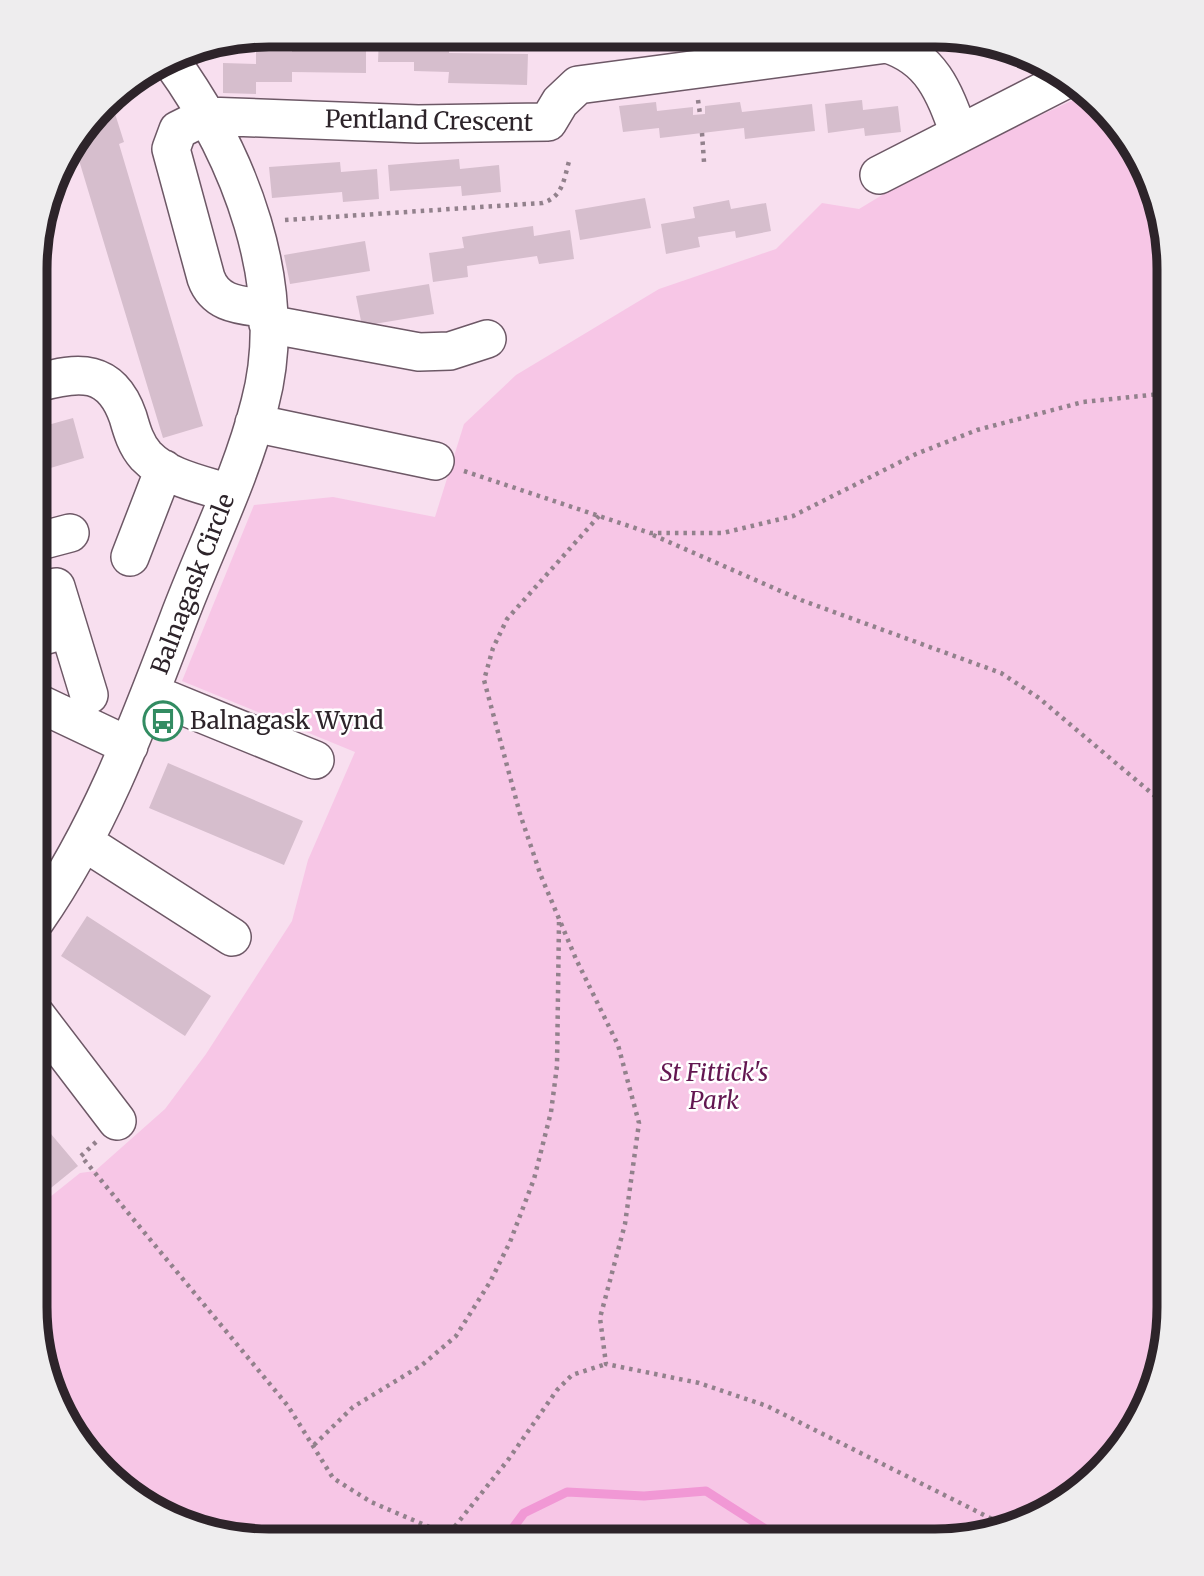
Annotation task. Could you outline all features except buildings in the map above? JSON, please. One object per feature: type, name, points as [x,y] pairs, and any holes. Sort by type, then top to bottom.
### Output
[{"type":"street","name":"Pentland Crescent","points":[[206,116],[418,124],[548,122],[560,102],[578,85],[864,47]]},
{"type":"street","name":"Pentland Crescent","points":[[896,47],[928,66],[946,96],[959,133]]},
{"type":"street","name":"Balnagask Circle","points":[[47,902],[104,805],[130,746],[229,493],[261,400],[268,316],[252,222],[206,116],[175,68]]},
{"type":"street","points":[[879,175],[1057,84]]},
{"type":"street","points":[[206,116],[178,130],[171,149],[206,278],[217,297],[268,316],[419,352],[450,351],[487,339]]},
{"type":"street","points":[[47,381],[83,374],[110,386],[122,402],[144,454],[164,469],[229,493]]},
{"type":"street","points":[[254,423],[435,461]]},
{"type":"street","points":[[130,557],[164,469]]},
{"type":"street","points":[[56,587],[52,634],[89,695]]},
{"type":"street","points":[[150,693],[315,760]]},
{"type":"street","points":[[47,707],[130,746]]},
{"type":"street","points":[[84,842],[232,937]]},
{"type":"street","points":[[47,1029],[117,1121]]},
{"type":"path","points":[[702,133],[704,162]]},
{"type":"path","points":[[252,222],[542,203],[554,200],[559,194],[570,158]]},
{"type":"path","points":[[650,533],[723,533],[773,523],[832,499],[916,454],[977,430],[1083,402],[1157,394]]},
{"type":"path","points":[[435,461],[650,533],[801,600],[1001,673],[1039,698],[1156,797]]},
{"type":"path","points":[[599,516],[507,619],[496,639],[484,680],[520,814],[559,922],[618,1045],[639,1123],[625,1224],[600,1318],[606,1364]]},
{"type":"path","points":[[314,1445],[353,1407],[422,1365],[456,1336],[490,1282],[510,1242],[534,1179],[551,1112],[557,1066],[559,922]]},
{"type":"path","points":[[117,1121],[81,1156],[288,1406],[334,1478],[345,1488],[430,1529]]},
{"type":"path","points":[[452,1529],[508,1460],[557,1390],[572,1375],[606,1364],[699,1383],[749,1398],[994,1520]]},
{"type":"green space","name":"St Fittick's Park","points":[[1076,99],[1111,134],[1134,171],[1149,212],[1155,240],[1156,1321],[1145,1378],[1134,1405],[1102,1453],[1081,1474],[1058,1491],[1020,1512],[964,1527],[269,1529],[212,1521],[171,1506],[123,1474],[102,1453],[70,1405],[59,1378],[52,1350],[47,1307],[47,1199],[80,1173],[95,1171],[165,1109],[206,1054],[292,921],[308,860],[355,752],[182,681],[254,505],[333,497],[435,517],[464,424],[516,375],[659,289],[776,249],[822,203],[859,209],[922,171]]},
{"type":"waterway","points":[[512,1529],[524,1513],[567,1492],[644,1496],[706,1491],[765,1529]]},
{"type":"place","name":"Balnagask Wynd","points":[[163,721]]}]
